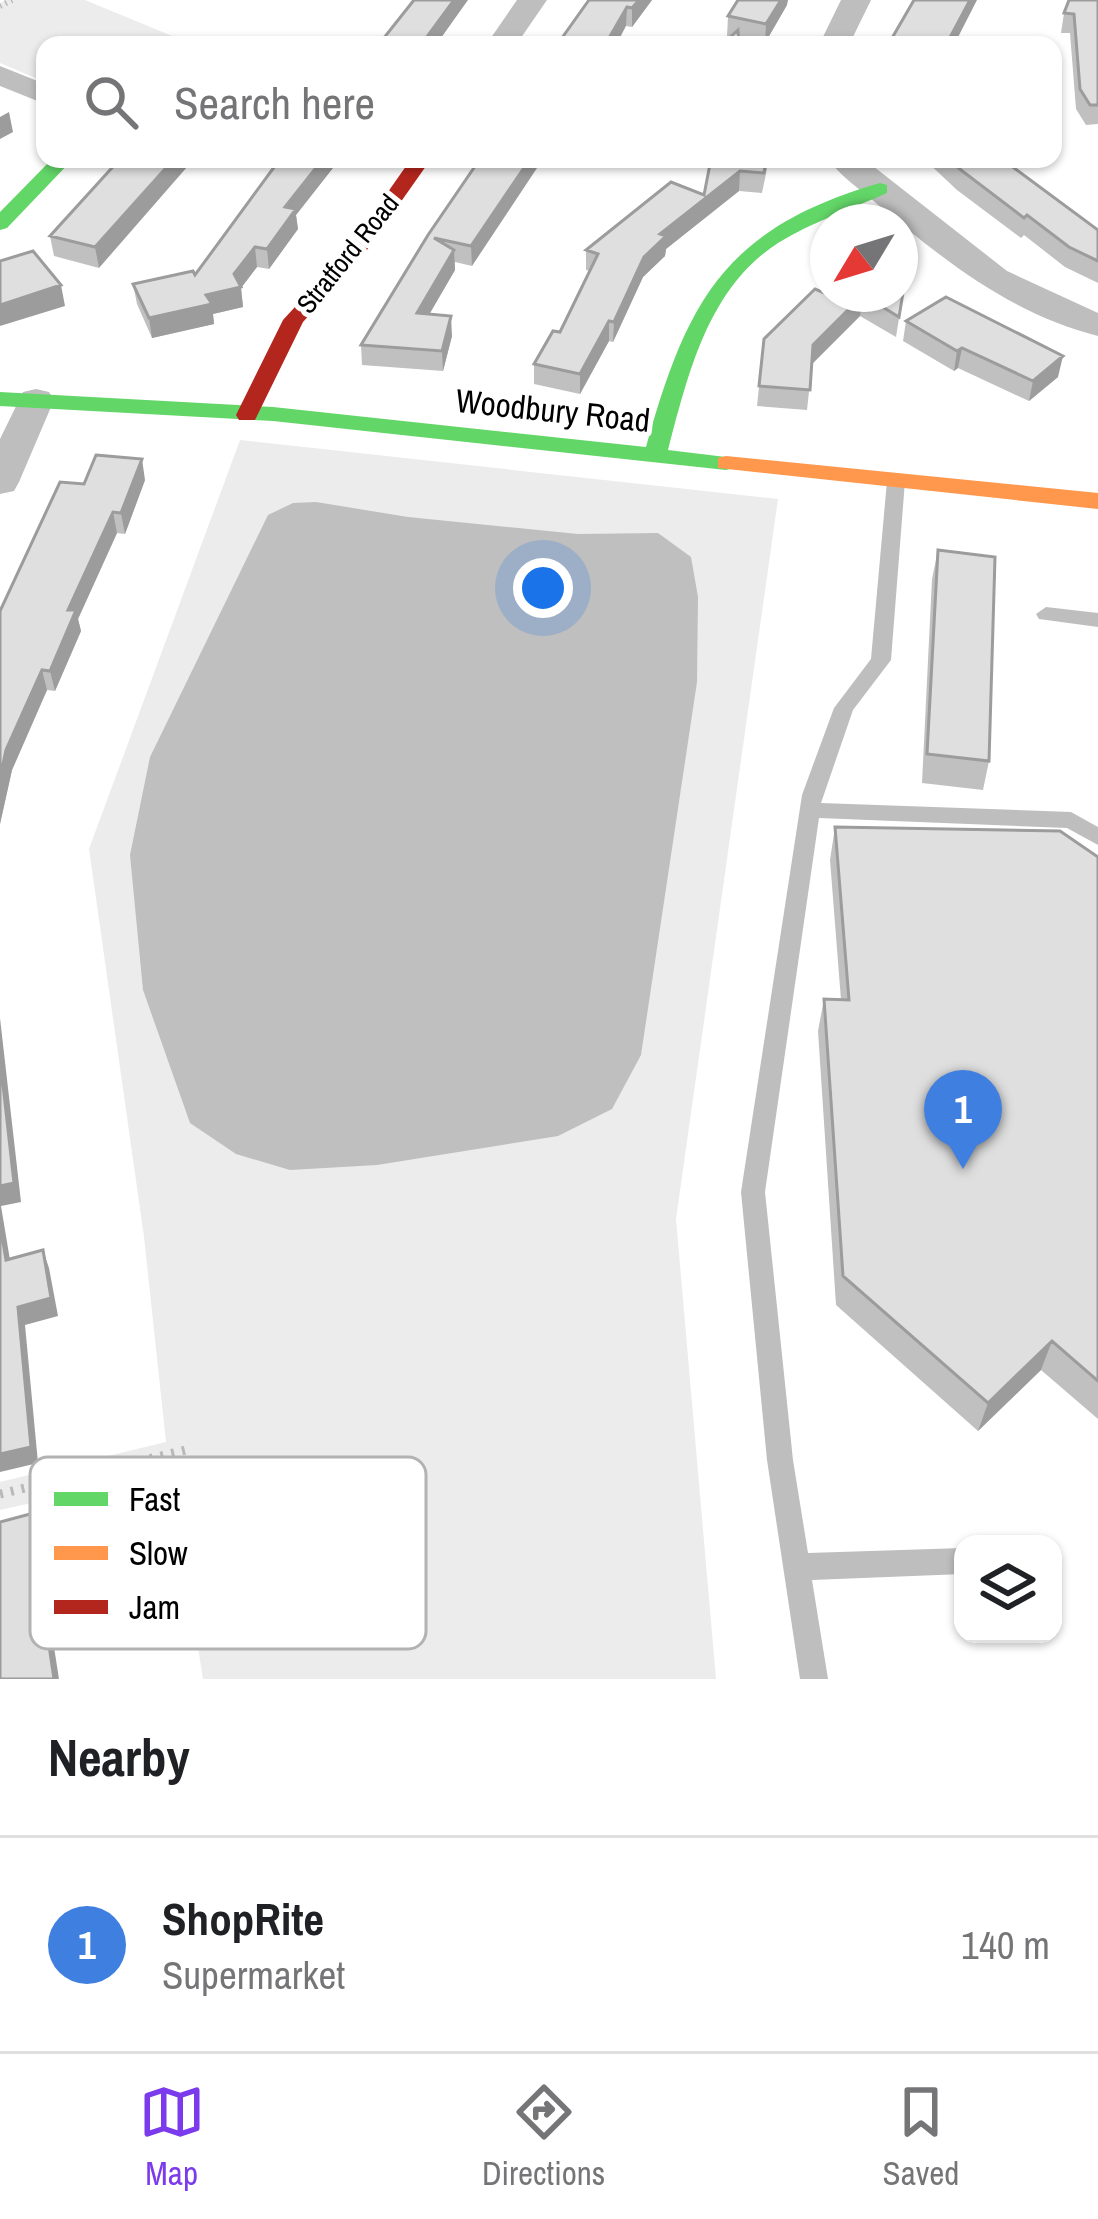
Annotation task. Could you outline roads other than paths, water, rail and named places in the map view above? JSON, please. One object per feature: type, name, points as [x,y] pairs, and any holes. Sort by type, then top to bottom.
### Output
[{"type":"street","points":[[507,36],[532,0]]},
{"type":"street","points":[[838,36],[856,0]]},
{"type":"street","points":[[0,75],[36,91]]},
{"type":"street","points":[[0,224],[13,217],[55,168]]},
{"type":"street","name":"Stratford Road","points":[[247,415],[294,320],[355,253],[415,168]]},
{"type":"street","points":[[855,168],[1033,301],[1098,325]]},
{"type":"street","points":[[655,456],[692,341],[734,271],[757,249],[880,189]]},
{"type":"street","points":[[0,482],[18,399]]},
{"type":"street","name":"Woodbury Road","points":[[18,399],[247,415],[1098,501]]},
{"type":"lane","points":[[814,1679],[780,1460],[753,1192],[810,810],[844,708],[881,660],[896,481]]},
{"type":"lane","points":[[1046,614],[1098,620]]},
{"type":"lane","points":[[810,810],[1071,820],[1098,837]]},
{"type":"lane","points":[[796,1567],[954,1561]]},
{"type":"place","name":"ShopRite","points":[[963,1169]]}]
